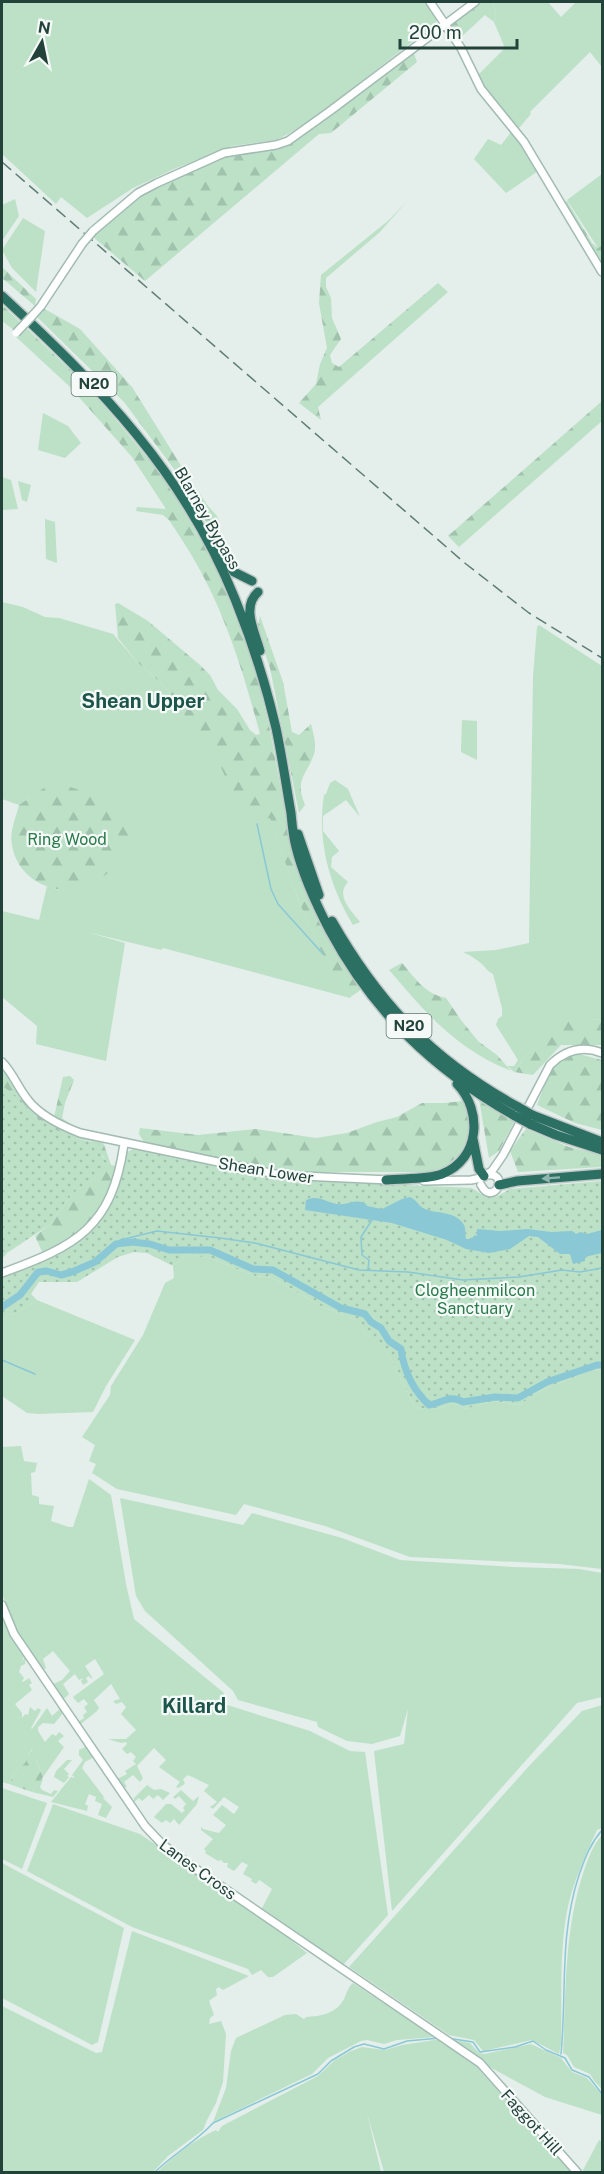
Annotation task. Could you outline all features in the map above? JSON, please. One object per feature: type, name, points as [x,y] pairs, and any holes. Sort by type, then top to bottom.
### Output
[{"type":"highway","name":"Blarney Bypass","points":[[2,296],[82,371],[119,411],[173,484],[207,539],[226,579],[252,645],[267,694],[276,728],[296,847],[308,886],[336,942],[368,992],[417,1047],[462,1083],[531,1119],[603,1142]]},
{"type":"highway","points":[[173,484],[197,513],[231,569],[239,576],[252,581]]},
{"type":"highway","points":[[258,592],[251,600],[249,608],[269,683],[267,694]]},
{"type":"highway","name":"Blarney Bypass","points":[[290,809],[325,908],[357,964],[374,988],[439,1055],[516,1112]]},
{"type":"highway","points":[[417,1047],[466,1094],[475,1121],[473,1138],[479,1169],[484,1178]]},
{"type":"highway","name":"Blarney Bypass","points":[[531,1119],[556,1135],[603,1150]]},
{"type":"highway","points":[[386,1180],[441,1174],[457,1165],[464,1157],[473,1138]]},
{"type":"highway","points":[[498,1181],[603,1174]]},
{"type":"street","points":[[430,2],[461,48],[481,89],[524,142],[603,272]]},
{"type":"street","points":[[16,333],[41,306],[93,231],[138,193],[224,153],[288,141],[475,2]]},
{"type":"street","points":[[503,1155],[496,1190],[484,1191],[484,1178],[494,1169],[503,1155],[544,1074],[556,1059],[567,1052],[579,1049],[603,1053]]},
{"type":"street","name":"Shean Lower","points":[[2,1062],[13,1074],[27,1099],[37,1109],[80,1133],[124,1144],[292,1177],[445,1182],[484,1178]]},
{"type":"street","points":[[2,1273],[55,1253],[88,1228],[101,1213],[115,1186],[124,1144]]},
{"type":"street","points":[[484,1178],[492,1174],[498,1181]]},
{"type":"street","name":"Lanes Cross","points":[[2,1605],[14,1634],[152,1835],[190,1865],[444,2038],[480,2063],[487,2071]]},
{"type":"street","name":"Faggot Hill","points":[[487,2071],[577,2172]]},
{"type":"green space","points":[[2,2],[425,2],[437,20],[435,24],[313,119],[288,134],[276,140],[232,146],[174,169],[133,188],[87,218],[61,197],[56,204],[2,154]]},
{"type":"green space","points":[[480,2],[495,2],[493,4],[496,13],[494,22],[485,15],[458,40],[449,24]]},
{"type":"green space","points":[[495,2],[548,2],[561,17],[576,2],[602,2],[602,67],[590,52],[530,112],[531,114],[519,128],[494,100],[477,76],[505,48],[494,22],[496,13],[493,4]]},
{"type":"green space","points":[[413,51],[417,62],[331,133],[319,134],[145,281],[93,237],[102,225],[133,200],[172,177],[235,152],[277,147]]},
{"type":"green space","points":[[512,131],[523,144],[538,171],[506,193],[474,159],[488,139],[501,145]]},
{"type":"green space","points":[[602,174],[602,245],[598,248],[567,200]]},
{"type":"green space","points":[[15,199],[19,216],[2,241],[2,205]]},
{"type":"green space","points":[[408,200],[380,232],[326,278],[326,287],[331,298],[332,318],[341,339],[330,355],[332,363],[339,367],[438,283],[448,292],[318,407],[321,420],[299,403],[316,384],[320,364],[327,348],[319,303],[321,275],[389,220]]},
{"type":"green space","points":[[567,201],[592,243],[598,248],[602,245],[602,268],[564,203]]},
{"type":"green space","points":[[23,218],[45,231],[36,292],[12,268],[2,250]]},
{"type":"green space","points":[[2,267],[36,299],[35,306],[2,278]]},
{"type":"green space","points":[[2,305],[87,386],[117,421],[157,470],[177,499],[216,567],[248,648],[260,688],[287,823],[297,859],[362,989],[352,996],[332,975],[299,902],[270,818],[245,822],[213,749],[201,745],[176,700],[137,662],[118,638],[115,604],[118,603],[148,621],[200,665],[210,675],[218,690],[237,709],[250,730],[256,735],[260,734],[234,647],[207,583],[169,520],[163,515],[136,511],[137,507],[166,509],[132,457],[69,386],[15,336],[14,330],[2,321]]},
{"type":"green space","points":[[43,308],[80,329],[132,387],[220,524],[211,531],[183,481],[124,402],[37,317]]},
{"type":"green space","points":[[602,401],[602,421],[459,547],[448,536]]},
{"type":"green space","points":[[43,413],[68,426],[81,443],[65,458],[38,450]]},
{"type":"green space","points":[[2,477],[11,480],[18,509],[2,510]]},
{"type":"green space","points":[[18,481],[31,485],[27,502],[22,500]]},
{"type":"green space","points":[[45,519],[55,522],[57,563],[46,559]]},
{"type":"green space","points":[[2,602],[23,607],[45,617],[59,618],[113,634],[137,662],[176,700],[201,744],[213,749],[225,774],[270,817],[299,902],[332,974],[352,996],[350,998],[163,948],[161,950],[87,932],[125,943],[106,1061],[36,1044],[37,1026],[2,997],[2,911],[39,920],[47,886],[59,890],[31,797],[19,805],[2,799]]},
{"type":"green space","points":[[260,616],[283,682],[292,732],[299,735],[311,724],[314,735],[314,754],[301,783],[305,805],[299,813],[270,668],[257,630]]},
{"type":"green space","points":[[539,625],[602,666],[602,1019],[569,1022],[526,1055],[514,1072],[507,1066],[514,1066],[518,1060],[496,1025],[502,1016],[502,1008],[493,974],[477,960],[463,952],[496,950],[529,943],[533,676]]},
{"type":"green space","points":[[462,720],[477,721],[477,760],[461,752]]},
{"type":"green space","points":[[335,780],[348,789],[360,817],[346,800],[323,816],[323,831],[339,851],[332,857],[331,867],[348,882],[344,887],[344,898],[360,922],[353,925],[331,878],[324,846],[322,829],[322,812],[324,795],[330,783]]},
{"type":"green space","name":"Ring Wood","points":[[57,783],[105,801],[119,811],[128,822],[131,834],[128,849],[115,866],[103,877],[83,889],[54,889],[35,880],[20,866],[12,845],[12,830],[19,805],[44,788]]},
{"type":"green space","points":[[402,963],[426,989],[446,998],[478,1041],[497,1055],[511,1071],[474,1052],[444,1029],[389,970]]},
{"type":"green space","points":[[602,1019],[602,1045],[561,1045],[533,1075],[514,1072],[526,1055],[569,1021]]},
{"type":"green space","points":[[575,1053],[602,1060],[602,1130],[575,1123],[537,1105],[551,1068]]},
{"type":"green space","points":[[2,1065],[26,1100],[84,1137],[103,1142],[111,1165],[116,1166],[108,1195],[97,1213],[72,1238],[43,1254],[35,1236],[49,1225],[72,1194],[110,1165],[91,1141],[60,1132],[33,1115],[2,1086]]},
{"type":"green space","points":[[70,1076],[74,1080],[62,1118],[84,1133],[54,1117],[63,1077]]},
{"type":"green space","points":[[2,1086],[19,1098],[34,1116],[56,1130],[100,1144],[102,1156],[111,1165],[72,1194],[49,1225],[7,1253],[2,1259],[3,1118]]},
{"type":"green space","points":[[479,1099],[514,1122],[499,1151],[489,1158]]},
{"type":"green space","points":[[463,1101],[471,1119],[468,1138],[459,1155],[444,1167],[428,1172],[284,1172],[145,1144],[139,1134],[140,1128],[198,1135],[256,1129],[316,1138],[347,1133],[397,1117],[422,1103]]},
{"type":"green space","points":[[526,1129],[569,1147],[602,1155],[602,1167],[518,1172],[510,1151]]},
{"type":"green space","name":"Clogheenmilcon Sanctuary","points":[[133,1149],[289,1180],[472,1188],[481,1194],[496,1197],[510,1189],[602,1181],[602,1370],[594,1369],[540,1391],[519,1405],[493,1401],[465,1409],[454,1403],[435,1409],[415,1407],[393,1363],[376,1338],[355,1320],[321,1306],[272,1278],[255,1276],[212,1259],[188,1254],[173,1266],[147,1253],[134,1252],[118,1257],[77,1282],[39,1282],[31,1294],[37,1300],[2,1319],[2,1276],[53,1256],[83,1237],[96,1225],[115,1193],[127,1152]]},
{"type":"green space","points":[[188,1254],[212,1259],[255,1276],[272,1278],[321,1306],[355,1320],[376,1337],[393,1363],[415,1407],[435,1409],[454,1403],[465,1409],[493,1401],[519,1405],[540,1391],[594,1369],[602,1370],[602,1569],[559,1564],[410,1557],[325,1526],[244,1504],[236,1515],[117,1489],[92,1473],[96,1464],[89,1461],[95,1445],[82,1437],[110,1395],[111,1386],[143,1335],[165,1283],[174,1278],[173,1266]]},
{"type":"green space","points":[[37,1300],[135,1340],[106,1386],[93,1412],[27,1413],[2,1396],[2,1319]]},
{"type":"green space","points":[[21,1446],[24,1461],[37,1463],[35,1472],[31,1473],[32,1495],[39,1497],[39,1504],[54,1506],[51,1521],[73,1527],[89,1479],[111,1495],[134,1619],[224,1693],[221,1703],[310,1731],[350,1751],[365,1752],[388,1915],[343,1965],[261,1910],[272,1889],[259,1880],[256,1884],[243,1874],[248,1865],[242,1862],[234,1871],[227,1867],[228,1863],[218,1861],[205,1853],[204,1849],[213,1839],[201,1830],[201,1827],[219,1833],[226,1825],[213,1815],[222,1805],[234,1814],[239,1807],[224,1797],[213,1809],[210,1807],[217,1802],[204,1791],[209,1785],[188,1775],[183,1779],[185,1784],[176,1787],[180,1782],[159,1767],[166,1760],[154,1748],[137,1766],[143,1778],[140,1782],[133,1775],[124,1782],[127,1787],[124,1788],[117,1779],[127,1774],[125,1771],[136,1764],[133,1761],[136,1757],[131,1752],[127,1754],[122,1749],[127,1744],[126,1742],[121,1743],[108,1739],[126,1739],[136,1730],[121,1714],[126,1707],[122,1702],[116,1704],[113,1701],[120,1699],[111,1684],[94,1700],[99,1708],[97,1711],[81,1724],[78,1722],[84,1718],[83,1715],[87,1712],[84,1707],[88,1704],[84,1699],[78,1703],[73,1697],[104,1674],[95,1659],[85,1666],[91,1679],[89,1676],[86,1678],[88,1682],[83,1685],[81,1681],[83,1678],[79,1680],[75,1674],[63,1684],[69,1694],[62,1698],[53,1684],[62,1680],[70,1671],[53,1651],[43,1659],[46,1668],[43,1670],[17,1632],[2,1594],[2,1447]]},
{"type":"green space","points":[[120,1498],[243,1525],[252,1513],[342,1538],[400,1560],[579,1569],[602,1573],[602,1697],[577,1703],[392,1911],[374,1751],[404,1744],[408,1709],[400,1736],[372,1744],[347,1741],[318,1727],[317,1722],[238,1700],[233,1691],[145,1611],[136,1596]]},
{"type":"green space","points":[[2,1615],[9,1632],[24,1656],[22,1662],[26,1658],[19,1672],[24,1678],[22,1681],[29,1678],[32,1683],[29,1685],[32,1690],[15,1704],[22,1713],[22,1718],[25,1714],[28,1715],[30,1707],[35,1711],[38,1708],[41,1710],[32,1729],[47,1708],[52,1716],[61,1708],[64,1712],[54,1724],[43,1723],[38,1727],[45,1742],[52,1734],[56,1736],[59,1732],[64,1736],[58,1741],[64,1747],[43,1777],[32,1749],[28,1760],[23,1767],[17,1769],[9,1784],[2,1782]]},
{"type":"green space","points":[[602,1705],[602,1828],[597,1830],[584,1859],[567,1911],[562,1961],[559,2054],[532,2040],[483,2051],[474,2040],[449,2035],[349,1967],[530,1765],[582,1711]]},
{"type":"green space","points":[[87,1746],[94,1757],[85,1762],[82,1768],[112,1807],[106,1818],[98,1815],[102,1804],[95,1801],[96,1797],[89,1794],[85,1804],[88,1806],[87,1811],[51,1802],[71,1777],[75,1778],[72,1775],[83,1760],[79,1755],[79,1750]]},
{"type":"green space","points":[[35,1748],[36,1760],[43,1777],[32,1792],[9,1784],[17,1769],[25,1763],[30,1752]]},
{"type":"green space","points":[[67,1760],[72,1760],[64,1769],[69,1777],[64,1783],[54,1777],[56,1771]]},
{"type":"green space","points":[[43,1779],[40,1787],[42,1790],[51,1794],[54,1790],[58,1791],[53,1797],[32,1792]]},
{"type":"green space","points":[[147,1785],[154,1790],[161,1789],[170,1793],[163,1800],[158,1795],[153,1799],[149,1795],[142,1801],[139,1798],[134,1802],[134,1798]]},
{"type":"green space","points":[[2,1788],[47,1803],[22,1869],[2,1859]]},
{"type":"green space","points":[[181,1790],[193,1801],[199,1796],[197,1804],[179,1825],[174,1819],[170,1823],[166,1820],[162,1823],[154,1817],[166,1804],[171,1804],[182,1813],[185,1810],[183,1808],[186,1804],[179,1796],[175,1799],[173,1797]]},
{"type":"green space","points":[[53,1804],[140,1834],[273,1925],[307,1953],[273,1977],[268,1977],[261,1970],[252,1975],[248,1969],[132,1927],[27,1871]]},
{"type":"green space","points":[[602,1835],[602,2089],[590,2074],[574,2067],[567,2055],[563,2053],[571,1923],[585,1868]]},
{"type":"green space","points":[[2,1863],[124,1928],[98,2042],[92,2045],[2,1998]]},
{"type":"green space","points":[[132,1931],[249,1976],[223,1990],[219,1987],[216,1989],[217,1995],[209,2001],[214,2015],[210,2018],[209,2024],[221,2021],[226,2034],[223,2082],[203,2130],[168,2156],[153,2172],[2,2172],[2,2006],[96,2053],[102,2052]]},
{"type":"green space","points":[[353,1983],[435,2037],[397,2040],[384,2044],[361,2041],[328,2058],[312,2074],[213,2122],[226,2088],[231,2051],[236,2038],[285,2015],[296,2014],[304,2019],[332,2011],[341,2004]]},
{"type":"green space","points":[[441,2039],[476,2066],[571,2172],[384,2172],[367,2113],[381,2172],[157,2172],[177,2154],[200,2139],[216,2130],[218,2132],[222,2126],[318,2076],[335,2060],[351,2051],[362,2047],[385,2050]]},
{"type":"green space","points":[[449,2039],[470,2043],[479,2053],[485,2054],[531,2044],[561,2058],[572,2072],[587,2078],[602,2095],[602,2115],[545,2097],[488,2066]]},
{"type":"green space","points":[[599,2140],[602,2142],[602,2172],[582,2172]]},
{"type":"water","points":[[410,1197],[425,1209],[451,1215],[461,1220],[465,1227],[466,1239],[477,1236],[477,1229],[572,1231],[576,1234],[602,1230],[602,1253],[585,1257],[585,1261],[573,1264],[570,1254],[560,1254],[538,1237],[529,1236],[510,1249],[489,1253],[466,1249],[447,1240],[392,1223],[305,1210],[306,1200],[311,1198],[338,1204],[360,1202],[382,1209]]},
{"type":"waterway","points":[[257,824],[271,889],[278,904],[323,954]]},
{"type":"waterway","points":[[368,1269],[369,1260],[362,1255],[361,1237],[372,1220]]},
{"type":"waterway","points":[[116,1244],[120,1240],[157,1231],[255,1243],[359,1270],[408,1272],[463,1280],[519,1277],[562,1270],[580,1272],[602,1268]]},
{"type":"waterway","points":[[2,1307],[20,1295],[38,1272],[47,1271],[61,1275],[72,1272],[95,1262],[116,1244],[132,1242],[150,1244],[169,1250],[210,1250],[253,1269],[273,1270],[341,1308],[365,1314],[371,1322],[381,1328],[389,1341],[401,1349],[410,1380],[429,1405],[450,1399],[463,1402],[495,1397],[518,1398],[547,1382],[602,1365]]},
{"type":"waterway","points":[[2,1360],[35,1374]]},
{"type":"waterway","points":[[561,2054],[566,1942],[573,1898],[583,1863],[602,1830]]},
{"type":"waterway","points":[[155,2172],[213,2123],[318,2074],[331,2061],[354,2047],[364,2044],[384,2049],[407,2041],[440,2038]]},
{"type":"waterway","points":[[447,2038],[473,2042],[480,2052],[515,2047],[533,2041],[546,2050],[565,2058],[572,2070],[589,2077],[602,2094]]},
{"type":"railway","points":[[2,162],[466,564],[529,613],[602,658]]},
{"type":"district","name":"Shean Upper","points":[[143,701]]},
{"type":"district","name":"Killard","points":[[194,1706]]}]
